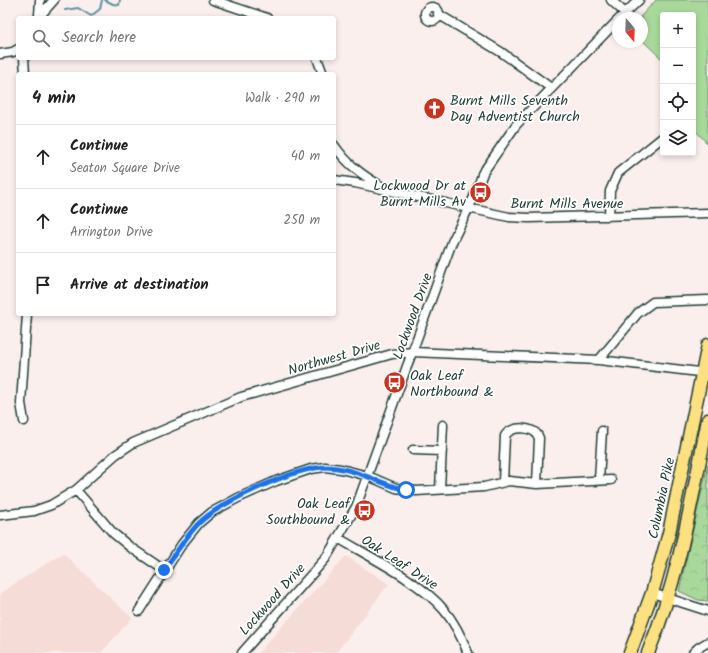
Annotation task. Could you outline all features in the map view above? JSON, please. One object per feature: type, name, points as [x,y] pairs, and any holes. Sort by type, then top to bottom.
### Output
[{"type":"highway","name":"Columbia Pike","points":[[630,653],[652,593],[669,533],[705,373],[708,345]]},
{"type":"highway","points":[[648,653],[667,599],[683,541],[708,420]]},
{"type":"street","points":[[39,16],[40,0]]},
{"type":"street","points":[[39,16],[54,0]]},
{"type":"street","points":[[213,0],[261,16]]},
{"type":"street","points":[[611,0],[619,12]]},
{"type":"street","name":"Lockwood Drive","points":[[627,12],[640,0]]},
{"type":"street","points":[[438,14],[501,52],[552,88]]},
{"type":"street","name":"Lockwood Drive","points":[[242,653],[326,558],[356,507],[452,242],[467,208],[469,194],[516,125],[612,26]]},
{"type":"street","name":"Lockwood Drive","points":[[605,33],[612,31]]},
{"type":"street","points":[[0,54],[16,50]]},
{"type":"street","points":[[24,60],[24,72]]},
{"type":"street","points":[[318,60],[322,72]]},
{"type":"street","points":[[610,216],[610,191],[618,173],[660,139]]},
{"type":"street","points":[[336,148],[344,159],[362,175],[389,190]]},
{"type":"street","name":"Burnt Mills Avenue","points":[[336,180],[389,190],[509,217],[529,218],[708,213]]},
{"type":"street","points":[[599,360],[638,313],[653,302],[708,300]]},
{"type":"street","points":[[24,421],[21,403],[27,316]]},
{"type":"street","name":"Northwest Drive","points":[[0,515],[34,511],[51,505],[76,490],[115,455],[133,443],[240,396],[392,354],[413,352],[599,360],[705,373]]},
{"type":"street","points":[[440,489],[443,425]]},
{"type":"street","points":[[503,482],[505,436],[507,431],[512,429],[533,430],[537,433],[539,438],[537,484]]},
{"type":"street","points":[[599,480],[602,431]]},
{"type":"street","points":[[413,450],[442,451]]},
{"type":"street","points":[[139,611],[182,544],[199,523],[212,512],[276,480],[311,469],[325,467],[340,469],[368,476],[406,490],[484,487],[510,481],[537,484],[611,480]]},
{"type":"street","points":[[76,490],[113,533],[130,547],[164,570]]},
{"type":"street","name":"Oak Leaf Drive","points":[[338,538],[425,592],[444,610],[460,633],[468,653]]},
{"type":"street","points":[[652,593],[708,611]]},
{"type":"street","points":[[692,653],[708,642]]},
{"type":"shaded area","points":[[63,553],[132,618],[101,653],[0,653],[0,593]]},
{"type":"shaded area","points":[[346,556],[389,584],[336,653],[258,653]]},
{"type":"green space","points":[[656,0],[708,0],[708,144],[696,131],[696,12],[660,12],[660,57],[648,46],[648,12],[645,12]]},
{"type":"green space","points":[[708,464],[708,601],[698,600],[679,591]]},
{"type":"waterway","points":[[65,10],[78,8],[91,16],[100,9],[102,0]]},
{"type":"waterway","points":[[105,0],[119,5],[120,0]]},
{"type":"place","name":"Burnt Mills Seventh Day Adventist Church","points":[[434,108]]},
{"type":"place","name":"Lockwood Dr at Burnt Mills Av","points":[[481,193]]},
{"type":"place","name":"Oak Leaf Northbound &","points":[[395,383]]},
{"type":"place","name":"Oak Leaf Southbound &","points":[[365,511]]},
{"type":"route","points":[[164,570],[199,523],[212,512],[276,480],[311,469],[325,467],[362,474],[396,488],[406,490]]}]
